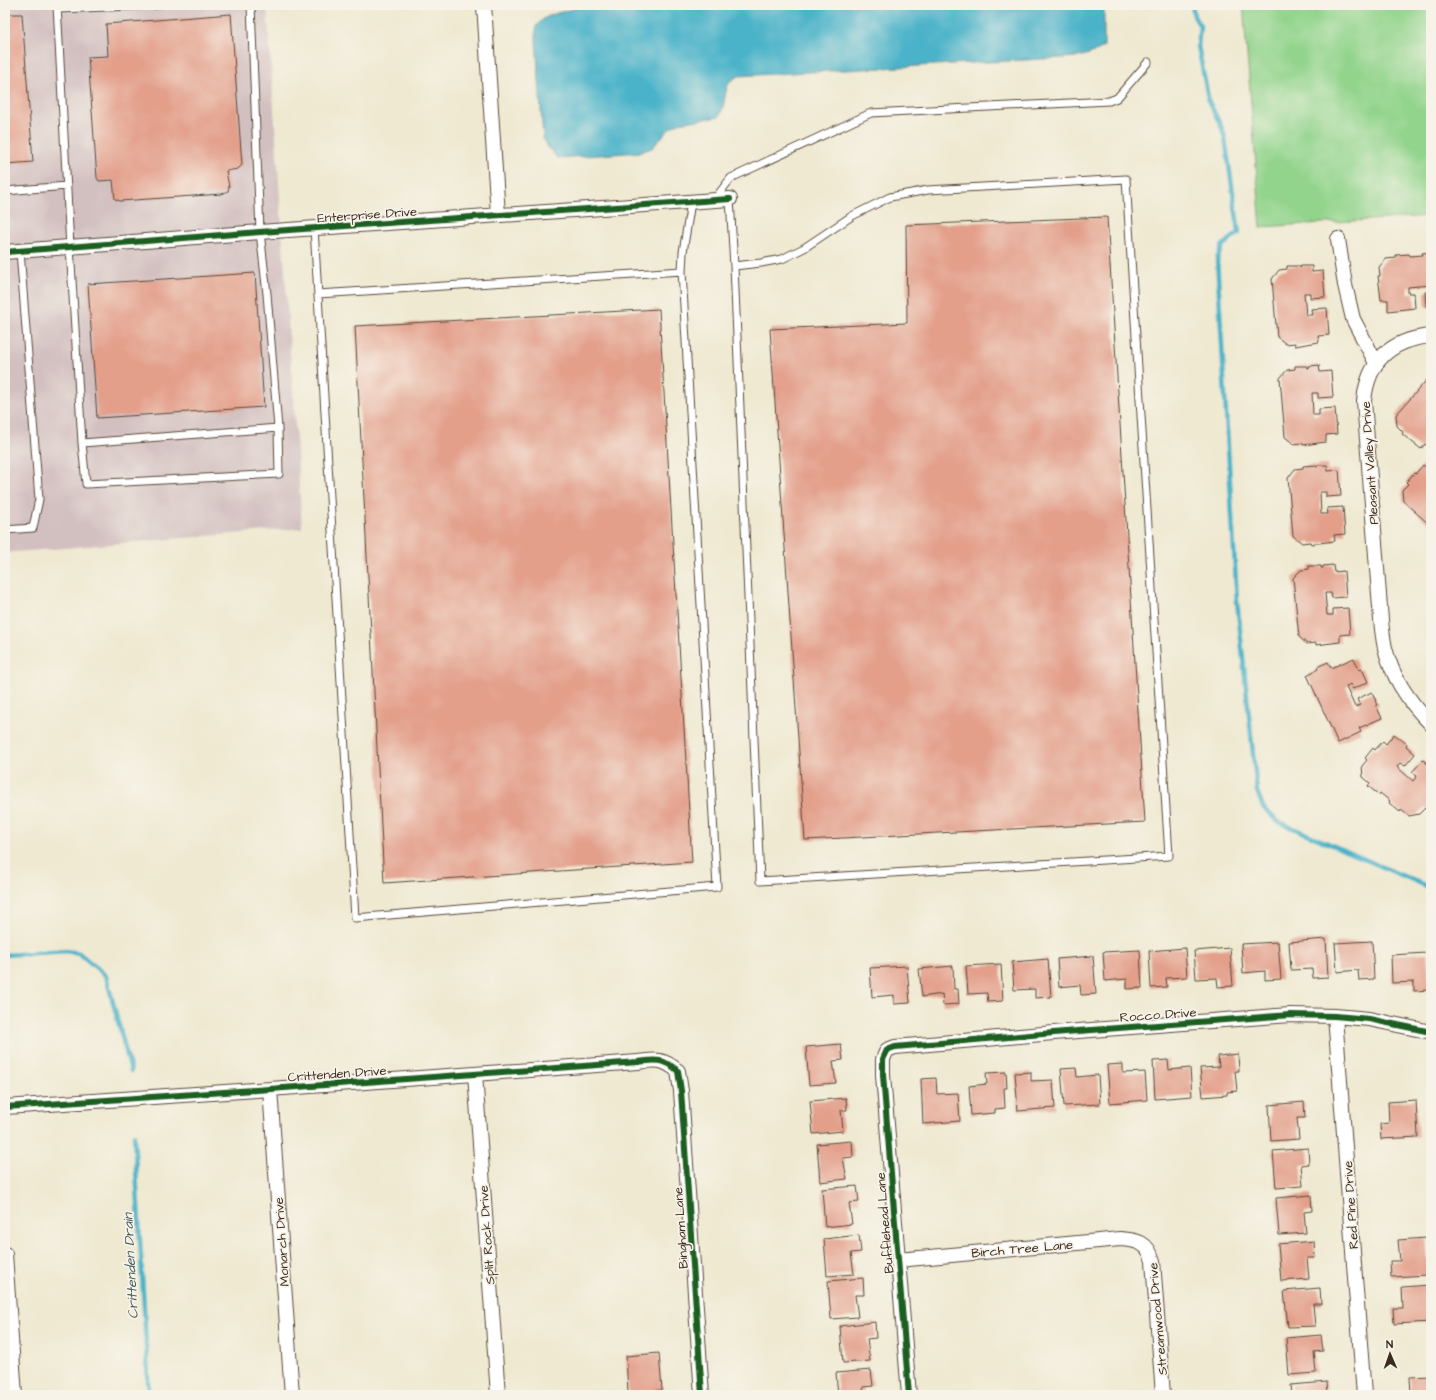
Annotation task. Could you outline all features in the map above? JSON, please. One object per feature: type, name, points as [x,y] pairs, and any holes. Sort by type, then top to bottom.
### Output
[{"type":"street","points":[[484,5],[498,215]]},
{"type":"street","name":"Enterprise Drive","points":[[5,252],[314,228],[730,199]]},
{"type":"street","points":[[1338,239],[1353,319],[1376,363]]},
{"type":"street","name":"Pleasant Valley Drive","points":[[1431,336],[1414,338],[1393,347],[1376,363],[1366,386],[1364,401],[1381,620],[1386,649],[1389,661],[1400,685],[1412,704],[1431,724]]},
{"type":"street","name":"Rocco Drive","points":[[887,1050],[895,1047],[1290,1015],[1335,1016],[1369,1019],[1431,1032]]},
{"type":"street","name":"Red Pine Drive","points":[[1335,1016],[1364,1395]]},
{"type":"street","name":"Bufflehead Lane","points":[[887,1050],[884,1059],[883,1075],[909,1395]]},
{"type":"street","name":"Crittenden Drive","points":[[5,1107],[270,1090],[638,1062],[654,1059],[670,1064]]},
{"type":"street","name":"Bingham Lane","points":[[670,1064],[678,1071],[681,1091],[702,1395]]},
{"type":"street","name":"Split Rock Drive","points":[[475,1074],[498,1395]]},
{"type":"street","name":"Monarch Drive","points":[[270,1090],[292,1395]]},
{"type":"street","name":"Birch Tree Lane","points":[[898,1260],[1120,1239],[1140,1242],[1144,1246]]},
{"type":"street","name":"Streamwood Drive","points":[[1144,1246],[1151,1253],[1153,1261],[1163,1395]]},
{"type":"street","points":[[5,1254],[15,1395]]},
{"type":"lane","points":[[158,5],[57,7],[68,186],[70,247],[82,443],[86,484],[279,474],[278,428],[267,294],[260,232],[251,5]]},
{"type":"lane","points":[[714,200],[731,178],[871,114],[1109,101],[1117,98],[1148,62]]},
{"type":"lane","points":[[730,199],[760,881],[1169,856],[1126,179],[928,190],[890,197],[852,216],[804,248],[782,259],[734,266]]},
{"type":"lane","points":[[5,191],[68,186]]},
{"type":"lane","points":[[314,228],[355,918],[717,887],[682,270],[683,252],[691,202]]},
{"type":"lane","points":[[5,530],[33,528],[39,499],[20,251]]},
{"type":"lane","points":[[318,294],[682,270]]},
{"type":"lane","points":[[82,443],[278,428]]},
{"type":"shaded area","points":[[5,5],[267,5],[302,528],[5,553]]},
{"type":"green space","points":[[1243,5],[1431,5],[1431,216],[1261,227]]},
{"type":"water","points":[[637,5],[1104,5],[1104,46],[1095,52],[1079,57],[738,76],[729,82],[723,108],[719,117],[679,123],[670,128],[652,148],[641,152],[557,158],[543,138],[536,26],[545,18],[567,10],[590,7]]},
{"type":"building","points":[[5,14],[22,14],[33,162],[5,164]]},
{"type":"building","points":[[231,14],[242,165],[238,169],[226,171],[229,187],[228,191],[222,194],[120,201],[115,199],[113,180],[99,181],[97,178],[88,57],[108,56],[106,24]]},
{"type":"building","points":[[1107,217],[1145,822],[805,840],[770,329],[907,323],[906,225]]},
{"type":"building","points":[[1431,252],[1431,285],[1408,287],[1408,293],[1414,293],[1415,308],[1388,311],[1388,300],[1381,300],[1378,276],[1380,276],[1379,267],[1386,259],[1396,258],[1396,255],[1423,255],[1422,253]]},
{"type":"building","points":[[1287,266],[1300,266],[1300,268],[1301,266],[1312,266],[1312,272],[1323,271],[1325,297],[1310,298],[1310,293],[1304,293],[1306,315],[1312,315],[1311,309],[1327,308],[1329,335],[1318,336],[1319,342],[1295,346],[1295,343],[1286,344],[1277,337],[1272,279],[1279,270],[1287,269]]},
{"type":"building","points":[[255,273],[264,407],[97,418],[88,284]]},
{"type":"building","points":[[1431,291],[1431,306],[1426,307],[1425,292]]},
{"type":"building","points":[[659,309],[692,862],[384,883],[355,326]]},
{"type":"building","points":[[1319,365],[1320,372],[1331,371],[1333,397],[1318,398],[1318,393],[1312,393],[1313,415],[1319,415],[1319,409],[1335,408],[1337,434],[1326,435],[1326,442],[1303,445],[1302,443],[1294,444],[1285,437],[1280,378],[1287,370],[1295,369],[1295,366],[1307,366],[1309,368],[1309,366]]},
{"type":"building","points":[[1431,375],[1431,449],[1425,444],[1421,449],[1402,434],[1403,432],[1397,426],[1396,415]]},
{"type":"building","points":[[6,397],[8,421],[5,421]]},
{"type":"building","points":[[1316,465],[1317,467],[1317,465],[1327,465],[1328,471],[1339,470],[1341,496],[1326,497],[1326,492],[1320,492],[1321,514],[1328,514],[1327,508],[1343,507],[1345,534],[1334,535],[1335,541],[1311,544],[1310,542],[1302,543],[1293,536],[1288,478],[1295,469],[1303,468],[1303,466]]},
{"type":"building","points":[[1423,465],[1428,469],[1431,466],[1431,526],[1403,501],[1402,490],[1408,484],[1406,482],[1414,473],[1416,474]]},
{"type":"building","points":[[1333,565],[1334,572],[1344,571],[1346,597],[1332,598],[1331,593],[1325,593],[1327,615],[1333,615],[1333,609],[1348,608],[1350,634],[1340,635],[1340,642],[1316,645],[1316,643],[1307,644],[1299,637],[1293,578],[1301,570],[1309,569],[1309,566],[1321,566],[1321,568],[1323,568],[1323,566]]},
{"type":"building","points":[[1354,658],[1359,670],[1362,669],[1368,682],[1353,689],[1350,684],[1346,687],[1355,707],[1360,705],[1357,699],[1372,692],[1378,705],[1376,706],[1382,718],[1359,728],[1361,732],[1338,743],[1307,675],[1318,669],[1317,667],[1328,662],[1331,668]]},
{"type":"building","points":[[1394,734],[1407,744],[1406,746],[1415,754],[1405,766],[1400,763],[1397,767],[1413,781],[1417,776],[1412,772],[1423,760],[1431,767],[1431,804],[1427,809],[1425,808],[1419,814],[1409,816],[1401,810],[1400,812],[1389,803],[1390,801],[1380,793],[1379,795],[1368,786],[1370,783],[1363,777],[1362,766],[1367,760],[1365,758],[1373,748],[1375,750],[1383,741],[1386,744]]},
{"type":"building","points":[[1326,939],[1328,977],[1313,978],[1312,969],[1291,970],[1289,942]]},
{"type":"building","points":[[1372,941],[1374,979],[1359,980],[1358,970],[1337,972],[1335,943]]},
{"type":"building","points":[[1278,942],[1281,979],[1265,980],[1265,971],[1243,973],[1241,944]]},
{"type":"building","points":[[1185,948],[1187,977],[1166,978],[1167,987],[1151,988],[1149,951]]},
{"type":"building","points":[[1230,948],[1233,986],[1218,987],[1217,978],[1196,979],[1194,951]]},
{"type":"building","points":[[1140,950],[1142,988],[1127,989],[1127,979],[1105,981],[1103,952]]},
{"type":"building","points":[[1427,953],[1430,990],[1414,991],[1414,982],[1392,983],[1391,955]]},
{"type":"building","points":[[1093,956],[1096,994],[1081,995],[1080,985],[1059,987],[1057,959]]},
{"type":"building","points":[[1048,959],[1051,997],[1035,998],[1035,989],[1014,990],[1012,962]]},
{"type":"building","points":[[1001,964],[1003,1001],[988,1002],[987,993],[968,994],[966,966]]},
{"type":"building","points":[[907,966],[910,1003],[894,1004],[894,995],[872,997],[870,968]]},
{"type":"building","points":[[953,966],[954,989],[958,989],[959,1004],[943,1005],[942,994],[922,997],[919,969]]},
{"type":"building","points":[[841,1044],[843,1060],[833,1061],[836,1083],[809,1085],[806,1047]]},
{"type":"building","points":[[1238,1054],[1239,1071],[1235,1071],[1237,1091],[1227,1092],[1227,1095],[1203,1097],[1200,1068],[1219,1067],[1218,1056]]},
{"type":"building","points":[[1168,1060],[1169,1070],[1190,1068],[1192,1096],[1155,1099],[1153,1061]]},
{"type":"building","points":[[1123,1064],[1123,1073],[1145,1072],[1147,1100],[1110,1103],[1107,1065]]},
{"type":"building","points":[[1076,1068],[1077,1077],[1098,1075],[1100,1104],[1064,1106],[1061,1069]]},
{"type":"building","points":[[1006,1072],[1007,1088],[1004,1088],[1005,1108],[995,1109],[995,1113],[971,1115],[969,1086],[987,1084],[986,1073]]},
{"type":"building","points":[[1031,1072],[1031,1081],[1053,1080],[1055,1108],[1018,1111],[1015,1073]]},
{"type":"building","points":[[936,1078],[937,1094],[958,1093],[960,1121],[923,1124],[921,1079]]},
{"type":"building","points":[[846,1098],[847,1110],[841,1110],[843,1131],[813,1134],[810,1101]]},
{"type":"building","points":[[1416,1100],[1418,1137],[1381,1139],[1380,1124],[1389,1123],[1388,1102]]},
{"type":"building","points":[[1304,1102],[1305,1118],[1297,1118],[1299,1139],[1271,1141],[1269,1105]]},
{"type":"building","points":[[852,1141],[853,1157],[843,1158],[847,1179],[820,1182],[817,1144]]},
{"type":"building","points":[[1308,1148],[1309,1164],[1301,1165],[1303,1186],[1276,1188],[1273,1151]]},
{"type":"building","points":[[857,1186],[859,1202],[849,1203],[852,1224],[825,1227],[822,1189]]},
{"type":"building","points":[[1311,1195],[1312,1211],[1304,1212],[1306,1233],[1279,1235],[1276,1198]]},
{"type":"building","points":[[859,1235],[861,1252],[851,1253],[854,1274],[827,1276],[824,1239]]},
{"type":"building","points":[[1426,1238],[1429,1275],[1391,1277],[1390,1261],[1400,1261],[1398,1240]]},
{"type":"building","points":[[1314,1241],[1315,1258],[1307,1258],[1309,1279],[1281,1281],[1278,1244]]},
{"type":"building","points":[[863,1278],[864,1295],[855,1295],[858,1317],[831,1319],[828,1281]]},
{"type":"building","points":[[1430,1285],[1431,1322],[1394,1324],[1393,1308],[1403,1308],[1402,1287]]},
{"type":"building","points":[[1320,1288],[1321,1304],[1313,1304],[1315,1326],[1288,1327],[1284,1291]]},
{"type":"building","points":[[875,1322],[876,1338],[867,1339],[870,1361],[843,1363],[840,1326]]},
{"type":"building","points":[[1321,1335],[1323,1351],[1314,1352],[1316,1373],[1289,1375],[1286,1338]]},
{"type":"building","points":[[659,1353],[662,1390],[628,1393],[626,1356]]},
{"type":"building","points":[[871,1370],[873,1386],[863,1387],[864,1395],[838,1395],[836,1373]]},
{"type":"building","points":[[1431,1376],[1431,1395],[1411,1395],[1410,1377]]},
{"type":"building","points":[[1327,1382],[1328,1395],[1292,1395],[1291,1385]]},
{"type":"waterway","points":[[1192,5],[1194,16],[1200,26],[1198,46],[1209,102],[1222,128],[1225,138],[1239,233],[1223,245],[1217,259],[1237,601],[1257,791],[1263,807],[1277,821],[1431,888]]},
{"type":"waterway","name":"Crittenden Drain","points":[[5,955],[66,951],[79,953],[106,976],[131,1071]]},
{"type":"waterway","name":"Crittenden Drain","points":[[134,1135],[149,1395]]},
{"type":"cycle path","points":[[5,252],[260,232],[730,199]]},
{"type":"cycle path","points":[[909,1395],[883,1075],[883,1059],[887,1050],[895,1047],[1065,1032],[1290,1015],[1335,1016],[1369,1019],[1431,1032]]},
{"type":"cycle path","points":[[5,1107],[270,1089],[650,1060],[664,1062],[678,1071],[681,1091],[702,1395]]}]
